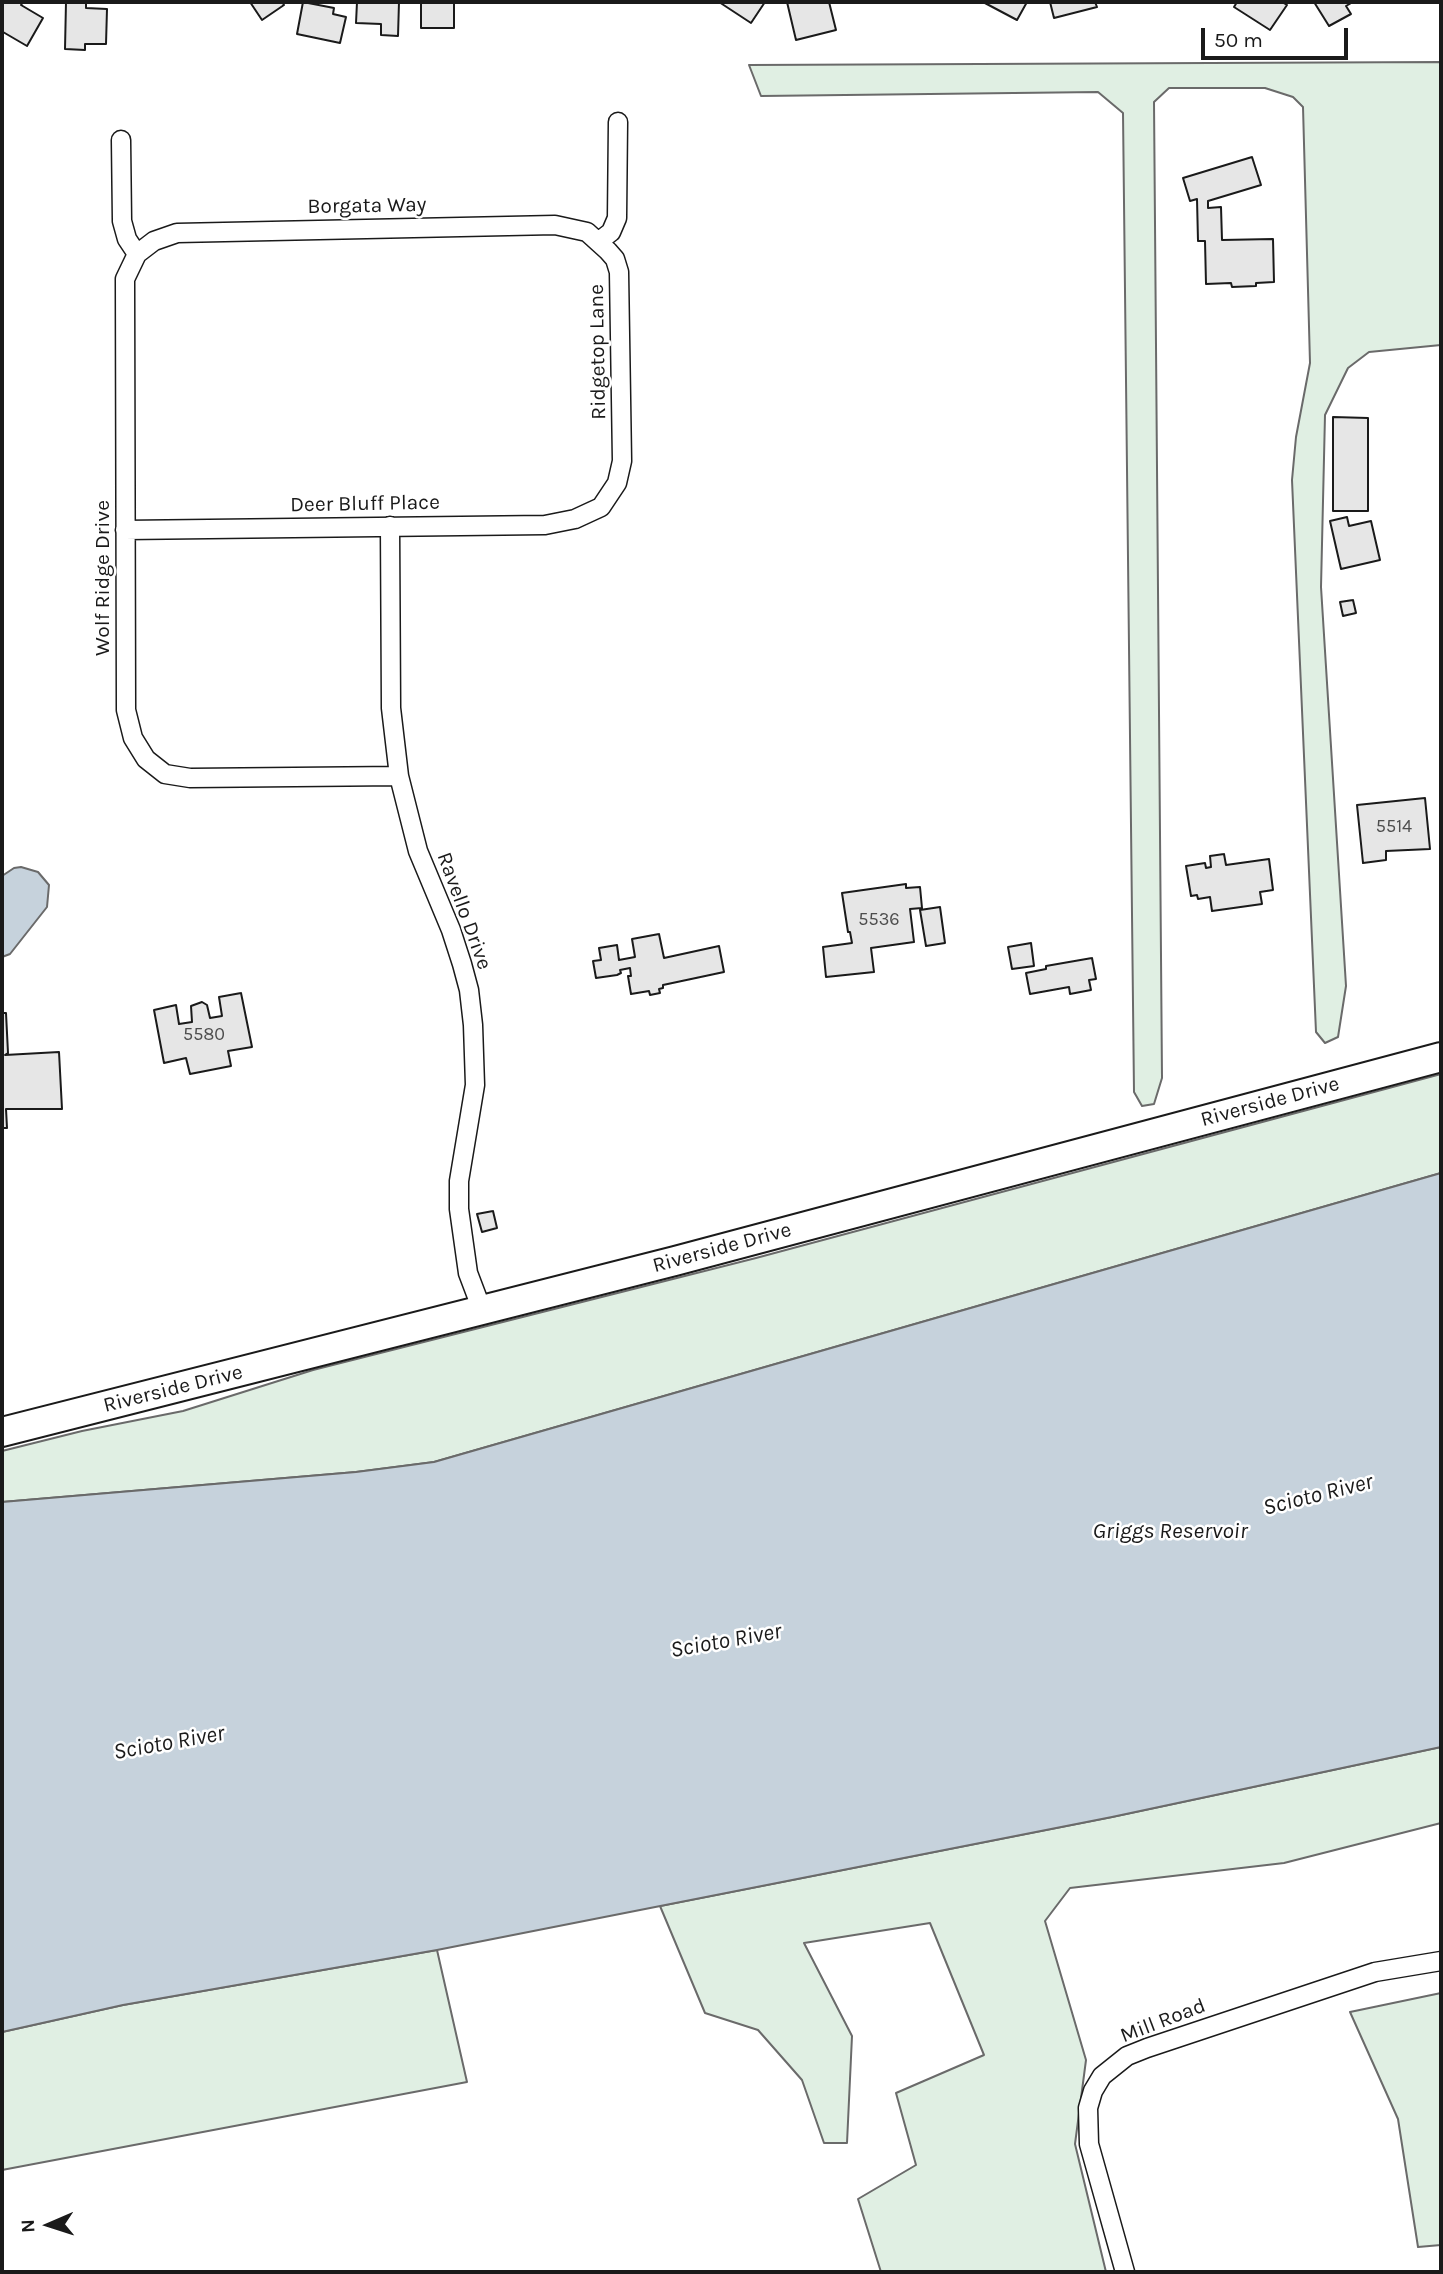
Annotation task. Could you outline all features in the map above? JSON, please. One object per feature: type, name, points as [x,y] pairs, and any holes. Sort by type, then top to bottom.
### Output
[{"type":"main road","name":"Riverside Drive","points":[[2,1432],[482,1310],[1441,1056]]},
{"type":"street","points":[[598,242],[611,232],[617,218],[618,122]]},
{"type":"street","points":[[121,140],[122,221],[127,239],[137,254]]},
{"type":"street","name":"Borgata Way","points":[[137,254],[154,241],[177,233],[555,225],[587,232],[598,242]]},
{"type":"street","name":"Ridgetop Lane","points":[[598,242],[615,259],[619,272],[622,461],[617,483],[601,507]]},
{"type":"street","name":"Wolf Ridge Drive","points":[[137,254],[125,279],[125,710],[133,738],[146,759],[165,775],[190,778],[399,776]]},
{"type":"street","name":"Deer Bluff Place","points":[[125,530],[545,525],[575,519],[601,507]]},
{"type":"street","name":"Ravello Drive","points":[[390,526],[391,708],[399,776],[418,851],[451,930],[469,990],[475,1085],[459,1181],[459,1209],[468,1273],[482,1310]]},
{"type":"street","name":"Mill Road","points":[[1125,2272],[1088,2144],[1088,2108],[1093,2091],[1102,2076],[1127,2056],[1147,2048],[1375,1972],[1441,1961]]},
{"type":"green space","points":[[1441,62],[1441,345],[1369,352],[1348,368],[1325,415],[1321,587],[1346,986],[1338,1037],[1325,1043],[1316,1032],[1292,480],[1296,437],[1310,363],[1303,107],[1293,97],[1265,88],[1169,88],[1154,102],[1162,1078],[1154,1104],[1142,1106],[1134,1092],[1123,113],[1098,92],[761,96],[749,65]]},
{"type":"green space","points":[[1441,1074],[1441,1173],[434,1462],[356,1472],[2,1502],[2,1451],[82,1431],[183,1411],[313,1370],[756,1258]]},
{"type":"green space","points":[[1441,1747],[1441,1823],[1284,1863],[1070,1888],[1045,1921],[1086,2060],[1075,2144],[1106,2272],[881,2272],[858,2199],[916,2165],[896,2093],[984,2055],[930,1923],[804,1943],[852,2036],[847,2143],[824,2143],[802,2080],[758,2030],[705,2013],[660,1906],[1112,1817]]},
{"type":"green space","points":[[437,1950],[467,2082],[2,2170],[2,2032],[123,2005]]},
{"type":"green space","points":[[1441,1993],[1441,2245],[1418,2247],[1398,2119],[1350,2012]]},
{"type":"water","points":[[21,867],[38,872],[49,885],[47,907],[10,954],[2,957],[2,876]]},
{"type":"water","name":"Griggs Reservoir","points":[[1441,1173],[1441,1747],[1112,1817],[437,1950],[123,2005],[2,2032],[2,1502],[356,1472],[434,1462]]},
{"type":"building","points":[[2,2],[23,2],[21,5],[43,18],[27,46],[3,32],[2,34]]},
{"type":"building","points":[[66,2],[86,2],[86,8],[107,9],[106,44],[85,44],[85,50],[65,49]]},
{"type":"building","points":[[250,2],[282,2],[284,5],[262,20]]},
{"type":"building","points":[[303,2],[334,8],[333,14],[346,17],[340,43],[297,34]]},
{"type":"building","points":[[357,2],[399,2],[398,36],[381,35],[381,24],[356,23]]},
{"type":"building","points":[[413,2],[454,2],[454,28],[421,28],[421,3]]},
{"type":"building","points":[[719,2],[765,2],[751,23]]},
{"type":"building","points":[[787,2],[829,2],[836,30],[796,40]]},
{"type":"building","points":[[983,2],[1027,2],[1017,20]]},
{"type":"building","points":[[1050,2],[1095,2],[1097,7],[1054,18]]},
{"type":"building","points":[[1237,2],[1282,2],[1287,5],[1270,30],[1234,7]]},
{"type":"building","points":[[1314,2],[1353,2],[1346,6],[1351,14],[1329,26]]},
{"type":"building","points":[[1252,157],[1261,185],[1208,201],[1208,208],[1221,207],[1222,240],[1273,239],[1274,282],[1232,287],[1231,283],[1206,284],[1205,241],[1198,241],[1197,199],[1190,201],[1183,178]]},
{"type":"building","points":[[1333,417],[1368,418],[1368,511],[1333,511]]},
{"type":"building","points":[[1347,517],[1349,526],[1371,521],[1380,560],[1341,569],[1330,521]]},
{"type":"building","points":[[1353,600],[1356,613],[1343,616],[1340,602]]},
{"type":"building","points":[[1425,798],[1430,849],[1386,851],[1386,860],[1363,863],[1357,805]]},
{"type":"building","points":[[1224,854],[1226,865],[1269,859],[1273,890],[1260,892],[1262,904],[1212,911],[1210,897],[1198,899],[1197,895],[1191,896],[1186,866],[1205,863],[1206,868],[1211,867],[1210,856]]},
{"type":"building","points":[[906,884],[906,888],[920,887],[922,908],[910,909],[914,942],[871,948],[874,972],[826,977],[823,947],[852,943],[842,893]]},
{"type":"building","points":[[940,907],[945,943],[926,946],[920,910]]},
{"type":"building","points":[[659,934],[664,958],[719,946],[724,972],[663,985],[663,988],[659,989],[660,993],[650,995],[649,991],[631,994],[628,976],[631,976],[630,968],[620,970],[621,973],[617,975],[596,978],[593,961],[601,960],[599,948],[617,945],[619,960],[635,957],[632,939]]},
{"type":"building","points":[[1031,943],[1034,966],[1012,969],[1008,947]]},
{"type":"building","points":[[1092,958],[1096,979],[1089,980],[1091,990],[1070,994],[1069,987],[1030,994],[1026,973],[1046,969],[1046,966]]},
{"type":"building","points":[[241,993],[252,1047],[228,1051],[231,1066],[190,1074],[186,1058],[164,1063],[154,1010],[176,1005],[179,1024],[192,1022],[191,1006],[202,1002],[207,1005],[210,1018],[222,1016],[219,997]]},
{"type":"building","points":[[2,1013],[6,1013],[8,1053],[5,1055],[59,1052],[62,1109],[6,1109],[7,1128],[2,1128]]},
{"type":"building","points":[[493,1211],[497,1228],[482,1232],[477,1214]]},
{"type":"water label","name":"Scioto River","points":[[1318,1495]]},
{"type":"water label","name":"Scioto River","points":[[726,1641]]},
{"type":"water label","name":"Scioto River","points":[[169,1743]]}]
